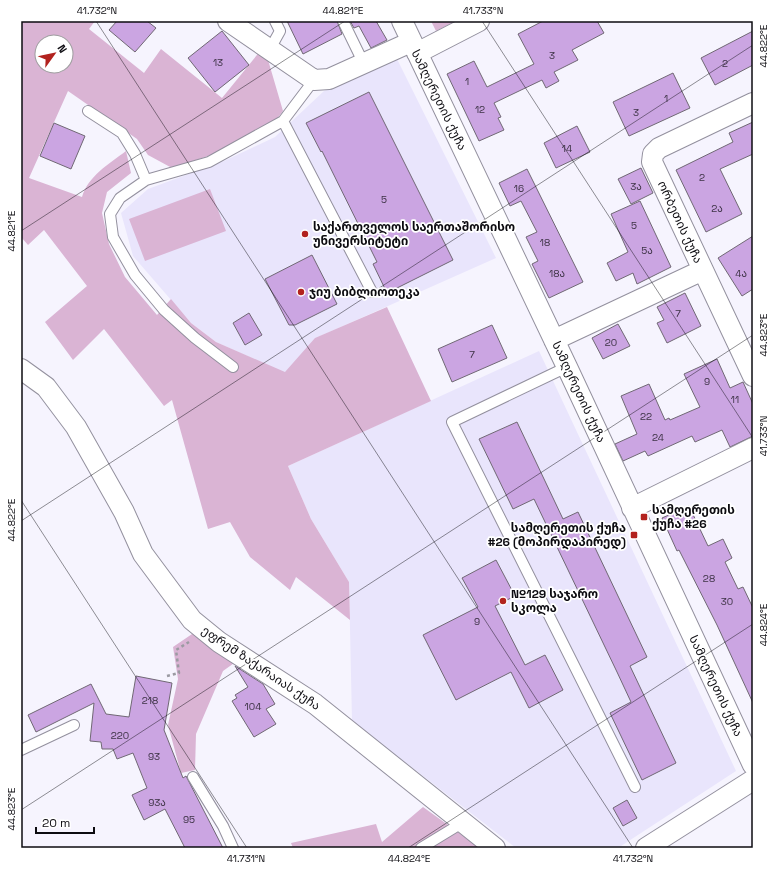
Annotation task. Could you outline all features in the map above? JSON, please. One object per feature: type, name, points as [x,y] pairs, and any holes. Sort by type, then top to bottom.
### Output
[{"type":"street","points":[[228,21],[314,80],[329,79],[364,64],[414,48],[479,21]]},
{"type":"street","name":"სამღერეთის ქუჩა","points":[[402,21],[567,367],[753,765]]},
{"type":"street","name":"ორბეთის ქუჩა","points":[[745,107],[659,148],[653,154],[652,162],[753,376]]},
{"type":"street","points":[[554,340],[703,270]]},
{"type":"street","name":"ეფრემ ზაქარაიას ქუჩა","points":[[21,369],[46,387],[76,427],[124,512],[143,554],[192,620],[315,704],[495,848]]},
{"type":"street","points":[[632,508],[753,448]]},
{"type":"street","points":[[646,848],[753,780]]},
{"type":"lane","points":[[270,49],[280,32],[275,21]]},
{"type":"lane","points":[[343,21],[364,64]]},
{"type":"lane","points":[[232,367],[195,338],[164,310],[135,275],[113,237],[110,214],[120,198],[146,180],[209,162],[283,121],[314,80]]},
{"type":"lane","points":[[88,111],[122,133],[135,154],[146,180]]},
{"type":"lane","points":[[283,121],[372,292]]},
{"type":"lane","points":[[567,367],[452,422],[635,787]]},
{"type":"lane","points":[[21,750],[74,725]]},
{"type":"lane","points":[[193,777],[223,826],[233,848]]},
{"type":"lane","points":[[421,848],[462,823]]},
{"type":"path","points":[[167,676],[179,673],[176,650],[206,631]]},
{"type":"shaded area","points":[[21,21],[95,21],[89,29],[144,73],[161,49],[222,98],[261,50],[266,53],[283,111],[269,129],[214,154],[172,168],[148,155],[137,139],[68,91],[29,178],[82,197],[89,183],[94,177],[126,151],[131,173],[107,192],[102,213],[109,244],[125,277],[157,315],[171,299],[191,323],[216,342],[285,372],[315,338],[387,307],[431,401],[288,466],[311,519],[349,582],[350,620],[296,577],[290,590],[250,557],[230,522],[208,529],[172,400],[164,406],[104,329],[73,360],[45,322],[87,286],[44,230],[28,245],[21,237]]},
{"type":"shaded area","points":[[431,21],[456,21],[436,31]]},
{"type":"shaded area","name":"საქართველოს საერთაშორისო უნივერსიტეტი","points":[[397,59],[496,258],[316,338],[285,373],[216,342],[191,323],[133,256],[121,213],[148,189],[224,161],[275,137],[324,91]]},
{"type":"shaded area","points":[[210,189],[226,231],[145,261],[129,219]]},
{"type":"shaded area","name":"№129 საჯარო სკოლა","points":[[539,351],[736,771],[618,848],[516,848],[352,721],[349,582],[311,519],[288,466]]},
{"type":"shaded area","points":[[195,632],[237,661],[223,671],[196,734],[195,770],[181,773],[168,725],[178,679],[173,647]]},
{"type":"shaded area","points":[[423,807],[480,848],[293,848],[291,843],[376,824],[382,842]]},
{"type":"building","points":[[117,21],[147,21],[156,28],[135,52],[109,30]]},
{"type":"building","points":[[287,21],[337,21],[342,34],[303,54]]},
{"type":"building","points":[[350,21],[376,21],[387,40],[371,48],[359,26],[354,28]]},
{"type":"building","points":[[543,21],[597,21],[604,33],[572,50],[578,60],[554,72],[559,81],[546,88],[542,80],[494,103],[501,117],[498,118],[504,130],[479,141],[447,74],[474,61],[487,87],[534,64],[518,34]]},
{"type":"building","points":[[222,31],[249,65],[215,92],[188,58]]},
{"type":"building","points":[[753,31],[753,65],[715,85],[701,58]]},
{"type":"building","points":[[673,73],[690,108],[629,136],[613,102]]},
{"type":"building","points":[[369,92],[453,260],[387,293],[373,264],[377,262],[322,151],[321,152],[306,123]]},
{"type":"building","points":[[753,122],[753,154],[720,169],[742,214],[706,232],[676,170],[733,142],[729,133]]},
{"type":"building","points":[[54,123],[85,136],[71,169],[40,156]]},
{"type":"building","points":[[577,126],[590,152],[556,168],[544,143]]},
{"type":"building","points":[[641,168],[653,193],[631,204],[618,179]]},
{"type":"building","points":[[527,169],[583,282],[549,298],[532,264],[538,261],[526,237],[537,232],[521,201],[510,206],[499,183]]},
{"type":"building","points":[[640,201],[671,267],[637,284],[633,273],[616,281],[607,263],[628,252],[611,214]]},
{"type":"building","points":[[753,236],[753,289],[742,296],[718,258]]},
{"type":"building","name":"ჯიუ ბიბლიოთეკა","points":[[312,255],[337,304],[295,325],[289,325],[265,279]]},
{"type":"building","points":[[685,293],[701,326],[667,343],[657,323],[664,320],[657,307]]},
{"type":"building","points":[[249,313],[262,335],[245,345],[233,323]]},
{"type":"building","points":[[618,324],[630,346],[603,359],[592,338]]},
{"type":"building","points":[[492,325],[507,358],[452,382],[438,349]]},
{"type":"building","points":[[717,359],[730,388],[743,382],[753,404],[753,436],[730,447],[722,430],[695,442],[692,436],[648,456],[645,451],[623,461],[615,444],[637,434],[621,396],[649,384],[665,420],[669,418],[670,420],[700,407],[684,374]]},
{"type":"building","points":[[517,422],[563,519],[578,512],[647,657],[630,666],[676,763],[642,780],[610,713],[631,702],[617,672],[534,499],[513,509],[479,439]]},
{"type":"building","points":[[689,506],[708,546],[723,539],[732,558],[725,562],[738,589],[743,587],[753,608],[753,703],[717,625],[679,550],[677,551],[662,518]]},
{"type":"building","points":[[496,560],[515,596],[495,606],[525,665],[545,655],[563,690],[529,708],[511,672],[456,700],[423,635],[478,607],[462,578]]},
{"type":"building","points":[[235,666],[263,684],[275,704],[266,709],[276,724],[254,737],[232,701],[237,698],[235,695],[248,687]]},
{"type":"building","points":[[136,676],[172,683],[164,730],[183,778],[186,776],[223,848],[185,848],[165,809],[144,820],[132,795],[147,788],[133,753],[117,759],[113,749],[102,749],[101,742],[90,741],[94,703],[36,732],[28,715],[91,684],[106,714],[129,717]]},
{"type":"building","points":[[627,800],[637,818],[623,826],[613,808]]},
{"type":"place","name":"საქართველოს საერთაშორისო უნივერსიტეტი","points":[[305,234]]},
{"type":"place","name":"ჯიუ ბიბლიოთეკა","points":[[301,292]]},
{"type":"place","name":"სამღერეთის ქუჩა #26","points":[[644,517]]},
{"type":"place","name":"სამღერეთის ქუჩა #26 (მოპირდაპირედ)","points":[[634,535]]},
{"type":"place","name":"№129 საჯარო სკოლა","points":[[503,601]]}]
